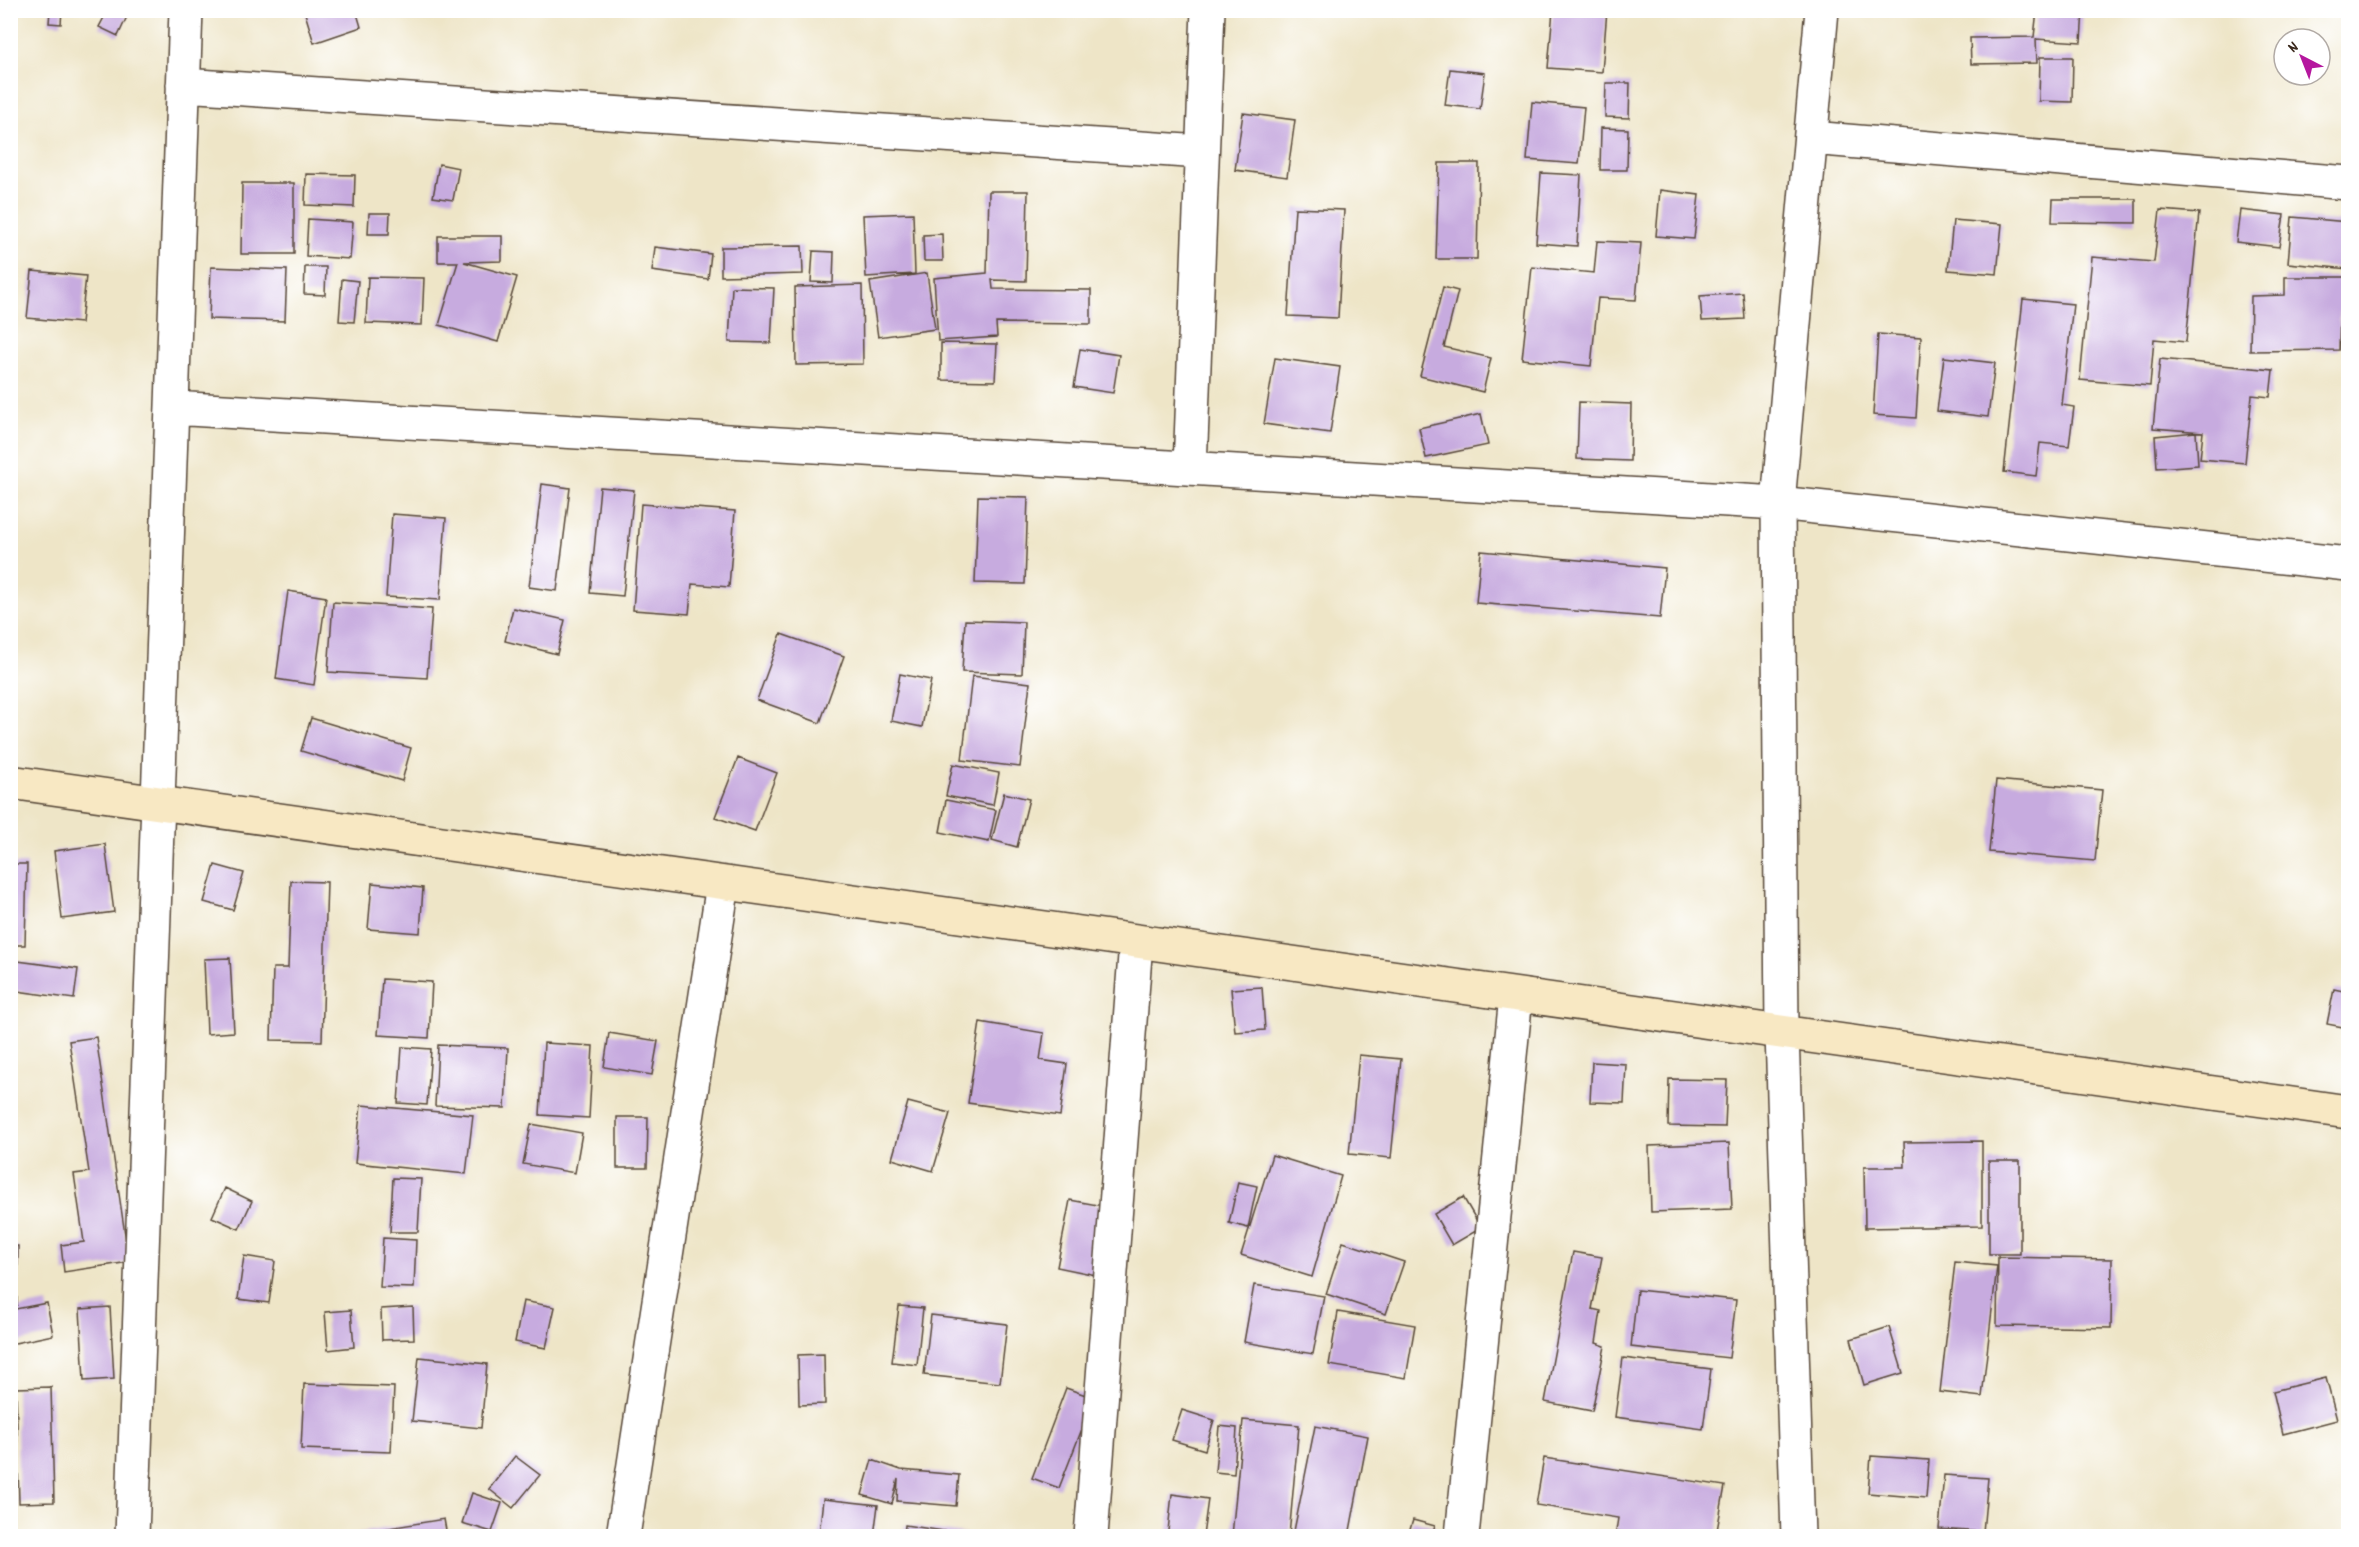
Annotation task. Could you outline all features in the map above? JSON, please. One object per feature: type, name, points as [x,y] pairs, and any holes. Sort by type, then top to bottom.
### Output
[{"type":"main road","points":[[10,782],[2349,1112]]},
{"type":"street","points":[[132,1536],[186,10]]},
{"type":"street","points":[[1190,468],[1208,10]]},
{"type":"street","points":[[1798,1536],[1782,1033],[1778,503],[1822,10]]},
{"type":"street","points":[[183,86],[1202,152]]},
{"type":"street","points":[[1810,138],[2349,183]]},
{"type":"street","points":[[172,408],[1778,503],[2349,564]]},
{"type":"street","points":[[622,1536],[723,884]]},
{"type":"street","points":[[1091,1536],[1136,942]]},
{"type":"street","points":[[1461,1536],[1516,996]]},
{"type":"building","points":[[50,10],[62,10],[61,24],[49,23]]},
{"type":"building","points":[[108,10],[130,10],[118,36],[99,27]]},
{"type":"building","points":[[304,10],[356,10],[361,27],[314,43]]},
{"type":"building","points":[[1553,10],[1607,10],[1602,72],[1548,68]]},
{"type":"building","points":[[2037,10],[2083,10],[2081,42],[2036,39],[2037,63],[1971,64],[1970,38],[2034,37]]},
{"type":"building","points":[[2040,57],[2073,57],[2072,102],[2039,101]]},
{"type":"building","points":[[1450,69],[1485,73],[1480,109],[1445,105]]},
{"type":"building","points":[[1606,83],[1630,83],[1629,118],[1605,117]]},
{"type":"building","points":[[1532,102],[1584,107],[1579,164],[1527,160]]},
{"type":"building","points":[[1243,113],[1295,120],[1287,177],[1235,170]]},
{"type":"building","points":[[1601,128],[1628,129],[1627,170],[1600,170]]},
{"type":"building","points":[[1439,163],[1479,163],[1477,259],[1436,259]]},
{"type":"building","points":[[439,164],[459,168],[453,200],[433,197]]},
{"type":"building","points":[[1541,173],[1581,175],[1577,246],[1536,243]]},
{"type":"building","points":[[306,174],[355,175],[354,207],[305,205]]},
{"type":"building","points":[[242,183],[294,183],[294,254],[241,254]]},
{"type":"building","points":[[1660,190],[1699,195],[1694,239],[1656,236]]},
{"type":"building","points":[[989,191],[1028,191],[1026,281],[992,280],[993,289],[1091,290],[1091,324],[996,323],[997,337],[938,341],[934,278],[987,273]]},
{"type":"building","points":[[2053,199],[2136,199],[2136,223],[2052,222]]},
{"type":"building","points":[[1295,208],[1344,210],[1338,318],[1288,316]]},
{"type":"building","points":[[2160,210],[2199,213],[2186,342],[2154,339],[2150,386],[2080,380],[2092,257],[2154,262]]},
{"type":"building","points":[[2240,210],[2284,215],[2279,247],[2236,242]]},
{"type":"building","points":[[369,213],[390,213],[389,234],[368,234]]},
{"type":"building","points":[[913,213],[915,274],[866,277],[863,215]]},
{"type":"building","points":[[2292,217],[2348,222],[2348,269],[2288,263]]},
{"type":"building","points":[[308,219],[353,222],[350,259],[306,256]]},
{"type":"building","points":[[1953,220],[2002,224],[1997,274],[1948,270]]},
{"type":"building","points":[[942,234],[943,261],[924,261],[923,235]]},
{"type":"building","points":[[438,236],[502,236],[502,261],[464,262],[517,277],[498,342],[439,325],[458,262],[438,262]]},
{"type":"building","points":[[1597,241],[1641,243],[1636,300],[1598,298],[1591,366],[1522,359],[1532,267],[1594,273]]},
{"type":"building","points":[[802,246],[803,274],[721,276],[721,247]]},
{"type":"building","points":[[655,247],[711,254],[708,279],[652,271]]},
{"type":"building","points":[[813,251],[834,252],[833,283],[811,282]]},
{"type":"building","points":[[211,267],[287,270],[285,321],[209,319]]},
{"type":"building","points":[[305,267],[326,267],[325,295],[304,294]]},
{"type":"building","points":[[32,271],[86,276],[81,323],[27,318]]},
{"type":"building","points":[[927,273],[935,329],[878,337],[870,282]]},
{"type":"building","points":[[368,277],[424,278],[422,325],[366,323]]},
{"type":"building","points":[[2285,277],[2348,277],[2348,309],[2340,310],[2339,350],[2250,351],[2251,296],[2285,295]]},
{"type":"building","points":[[342,279],[358,281],[354,322],[339,321]]},
{"type":"building","points":[[862,285],[863,364],[796,365],[795,287]]},
{"type":"building","points":[[732,287],[774,288],[771,343],[729,342]]},
{"type":"building","points":[[1443,287],[1458,291],[1444,347],[1491,358],[1483,392],[1420,376]]},
{"type":"building","points":[[1743,293],[1745,319],[1702,321],[1700,296]]},
{"type":"building","points":[[2023,299],[2073,304],[2062,405],[2074,407],[2069,446],[2040,443],[2036,476],[2004,472]]},
{"type":"building","points":[[1878,334],[1921,337],[1916,418],[1873,415]]},
{"type":"building","points":[[941,343],[997,344],[995,381],[941,380]]},
{"type":"building","points":[[1080,349],[1119,355],[1113,393],[1074,387]]},
{"type":"building","points":[[1944,357],[1995,363],[1988,417],[1937,411]]},
{"type":"building","points":[[1275,358],[1340,367],[1330,433],[1264,424]]},
{"type":"building","points":[[2160,359],[2273,370],[2270,397],[2252,395],[2245,463],[2200,459],[2203,432],[2153,428]]},
{"type":"building","points":[[1579,402],[1631,404],[1630,461],[1577,459]]},
{"type":"building","points":[[1481,414],[1488,445],[1426,458],[1419,428]]},
{"type":"building","points":[[2196,432],[2198,465],[2157,468],[2155,436]]},
{"type":"building","points":[[542,484],[570,488],[557,591],[529,587]]},
{"type":"building","points":[[600,487],[634,490],[623,596],[590,593]]},
{"type":"building","points":[[978,496],[1028,497],[1025,584],[975,583]]},
{"type":"building","points":[[641,504],[735,511],[729,587],[692,584],[689,614],[633,610]]},
{"type":"building","points":[[392,514],[446,518],[440,600],[386,597]]},
{"type":"building","points":[[1481,551],[1665,568],[1660,618],[1476,603]]},
{"type":"building","points":[[288,591],[326,597],[314,685],[276,679]]},
{"type":"building","points":[[333,602],[432,609],[427,678],[328,672]]},
{"type":"building","points":[[513,608],[565,620],[557,654],[505,641]]},
{"type":"building","points":[[965,620],[1024,622],[1022,674],[962,672]]},
{"type":"building","points":[[781,634],[844,656],[820,723],[757,700]]},
{"type":"building","points":[[900,674],[931,680],[922,727],[891,721]]},
{"type":"building","points":[[972,676],[1030,683],[1020,767],[962,760]]},
{"type":"building","points":[[311,718],[411,748],[402,781],[301,751]]},
{"type":"building","points":[[738,758],[777,773],[755,831],[715,817]]},
{"type":"building","points":[[953,764],[999,773],[993,805],[946,796]]},
{"type":"building","points":[[1996,780],[2102,790],[2095,861],[1989,852]]},
{"type":"building","points":[[1004,793],[1029,799],[1017,847],[992,840]]},
{"type":"building","points":[[946,800],[996,810],[989,842],[940,832]]},
{"type":"building","points":[[105,844],[114,912],[62,919],[54,851]]},
{"type":"building","points":[[10,864],[27,864],[25,945],[10,945]]},
{"type":"building","points":[[215,865],[244,873],[233,910],[204,902]]},
{"type":"building","points":[[291,881],[327,882],[322,1041],[271,1040],[273,968],[288,968]]},
{"type":"building","points":[[372,883],[423,888],[420,933],[368,929]]},
{"type":"building","points":[[230,958],[234,1032],[207,1034],[204,959]]},
{"type":"building","points":[[10,960],[78,969],[74,999],[10,990]]},
{"type":"building","points":[[382,979],[432,982],[429,1038],[378,1035]]},
{"type":"building","points":[[1262,987],[1265,1030],[1235,1032],[1231,989]]},
{"type":"building","points":[[2334,989],[2348,992],[2348,1028],[2327,1024]]},
{"type":"building","points":[[980,1022],[1044,1033],[1040,1060],[1067,1064],[1060,1116],[968,1103]]},
{"type":"building","points":[[609,1033],[658,1041],[652,1075],[604,1067]]},
{"type":"building","points":[[96,1037],[129,1262],[64,1272],[61,1245],[84,1242],[74,1174],[89,1172],[69,1041]]},
{"type":"building","points":[[544,1043],[593,1046],[589,1118],[540,1115]]},
{"type":"building","points":[[438,1045],[508,1048],[505,1108],[435,1106]]},
{"type":"building","points":[[402,1047],[431,1049],[427,1105],[398,1103]]},
{"type":"building","points":[[1359,1055],[1401,1059],[1391,1158],[1349,1154]]},
{"type":"building","points":[[1592,1062],[1626,1064],[1624,1103],[1590,1102]]},
{"type":"building","points":[[1669,1079],[1727,1080],[1725,1127],[1668,1126]]},
{"type":"building","points":[[908,1102],[950,1113],[933,1171],[892,1159]]},
{"type":"building","points":[[361,1105],[473,1115],[466,1174],[355,1163]]},
{"type":"building","points":[[617,1117],[648,1117],[647,1168],[617,1168]]},
{"type":"building","points":[[531,1124],[582,1133],[575,1173],[523,1164]]},
{"type":"building","points":[[1982,1141],[1982,1226],[1865,1228],[1864,1167],[1905,1167],[1904,1142]]},
{"type":"building","points":[[1729,1143],[1732,1209],[1651,1212],[1649,1146]]},
{"type":"building","points":[[1272,1155],[1341,1176],[1312,1277],[1241,1255]]},
{"type":"building","points":[[1989,1161],[2020,1161],[2020,1254],[1989,1254]]},
{"type":"building","points":[[393,1178],[421,1179],[418,1232],[390,1232]]},
{"type":"building","points":[[1238,1182],[1257,1186],[1248,1228],[1229,1223]]},
{"type":"building","points":[[225,1188],[252,1201],[239,1229],[212,1217]]},
{"type":"building","points":[[1463,1197],[1481,1228],[1452,1245],[1434,1214]]},
{"type":"building","points":[[1070,1200],[1114,1208],[1101,1276],[1057,1267]]},
{"type":"building","points":[[383,1238],[416,1240],[414,1288],[380,1287]]},
{"type":"building","points":[[1343,1242],[1404,1262],[1386,1314],[1326,1294]]},
{"type":"building","points":[[10,1246],[18,1246],[17,1305],[10,1305]]},
{"type":"building","points":[[1573,1252],[1602,1257],[1592,1309],[1601,1311],[1596,1343],[1605,1346],[1592,1411],[1545,1402]]},
{"type":"building","points":[[244,1256],[275,1261],[269,1303],[238,1299]]},
{"type":"building","points":[[1998,1257],[2112,1259],[2111,1328],[1997,1326]]},
{"type":"building","points":[[1955,1262],[1997,1266],[1982,1397],[1940,1392]]},
{"type":"building","points":[[1254,1285],[1324,1296],[1313,1354],[1244,1342]]},
{"type":"building","points":[[1637,1290],[1736,1300],[1729,1358],[1631,1347]]},
{"type":"building","points":[[523,1301],[555,1307],[546,1348],[515,1342]]},
{"type":"building","points":[[47,1303],[53,1335],[10,1344],[10,1310]]},
{"type":"building","points":[[899,1306],[923,1308],[917,1365],[892,1362]]},
{"type":"building","points":[[110,1307],[114,1379],[84,1381],[80,1309]]},
{"type":"building","points":[[413,1307],[414,1339],[382,1340],[381,1309]]},
{"type":"building","points":[[351,1310],[354,1347],[328,1350],[325,1312]]},
{"type":"building","points":[[1338,1312],[1415,1325],[1406,1378],[1329,1365]]},
{"type":"building","points":[[931,1315],[1007,1324],[1000,1383],[924,1375]]},
{"type":"building","points":[[1889,1327],[1903,1373],[1864,1385],[1851,1339]]},
{"type":"building","points":[[824,1354],[825,1404],[799,1405],[798,1355]]},
{"type":"building","points":[[419,1357],[487,1364],[481,1428],[412,1421]]},
{"type":"building","points":[[1623,1358],[1711,1369],[1703,1429],[1615,1417]]},
{"type":"building","points":[[2326,1378],[2337,1420],[2283,1434],[2273,1391]]},
{"type":"building","points":[[304,1384],[394,1387],[391,1452],[301,1449]]},
{"type":"building","points":[[51,1387],[54,1502],[19,1503],[16,1388]]},
{"type":"building","points":[[1066,1388],[1094,1398],[1059,1488],[1032,1478]]},
{"type":"building","points":[[1182,1410],[1214,1420],[1205,1450],[1172,1440]]},
{"type":"building","points":[[1243,1420],[1299,1425],[1289,1536],[1232,1536]]},
{"type":"building","points":[[1219,1426],[1237,1428],[1234,1474],[1215,1472]]},
{"type":"building","points":[[1315,1426],[1368,1436],[1349,1536],[1293,1536]]},
{"type":"building","points":[[515,1456],[540,1475],[513,1508],[489,1489]]},
{"type":"building","points":[[1871,1456],[1929,1460],[1926,1498],[1868,1493]]},
{"type":"building","points":[[1544,1458],[1725,1486],[1716,1536],[1649,1536],[1616,1531],[1618,1518],[1536,1505]]},
{"type":"building","points":[[872,1460],[901,1470],[959,1475],[956,1506],[897,1501],[898,1479],[892,1504],[862,1495]]},
{"type":"building","points":[[1944,1475],[1988,1478],[1983,1532],[1939,1529]]},
{"type":"building","points":[[472,1493],[502,1503],[492,1532],[462,1523]]},
{"type":"building","points":[[1172,1494],[1208,1499],[1203,1536],[1168,1531]]},
{"type":"building","points":[[823,1499],[878,1505],[874,1536],[819,1536]]},
{"type":"building","points":[[444,1519],[447,1536],[359,1536],[358,1533]]},
{"type":"building","points":[[1413,1520],[1435,1526],[1432,1536],[1408,1536]]},
{"type":"building","points":[[905,1525],[969,1535],[904,1536]]}]
